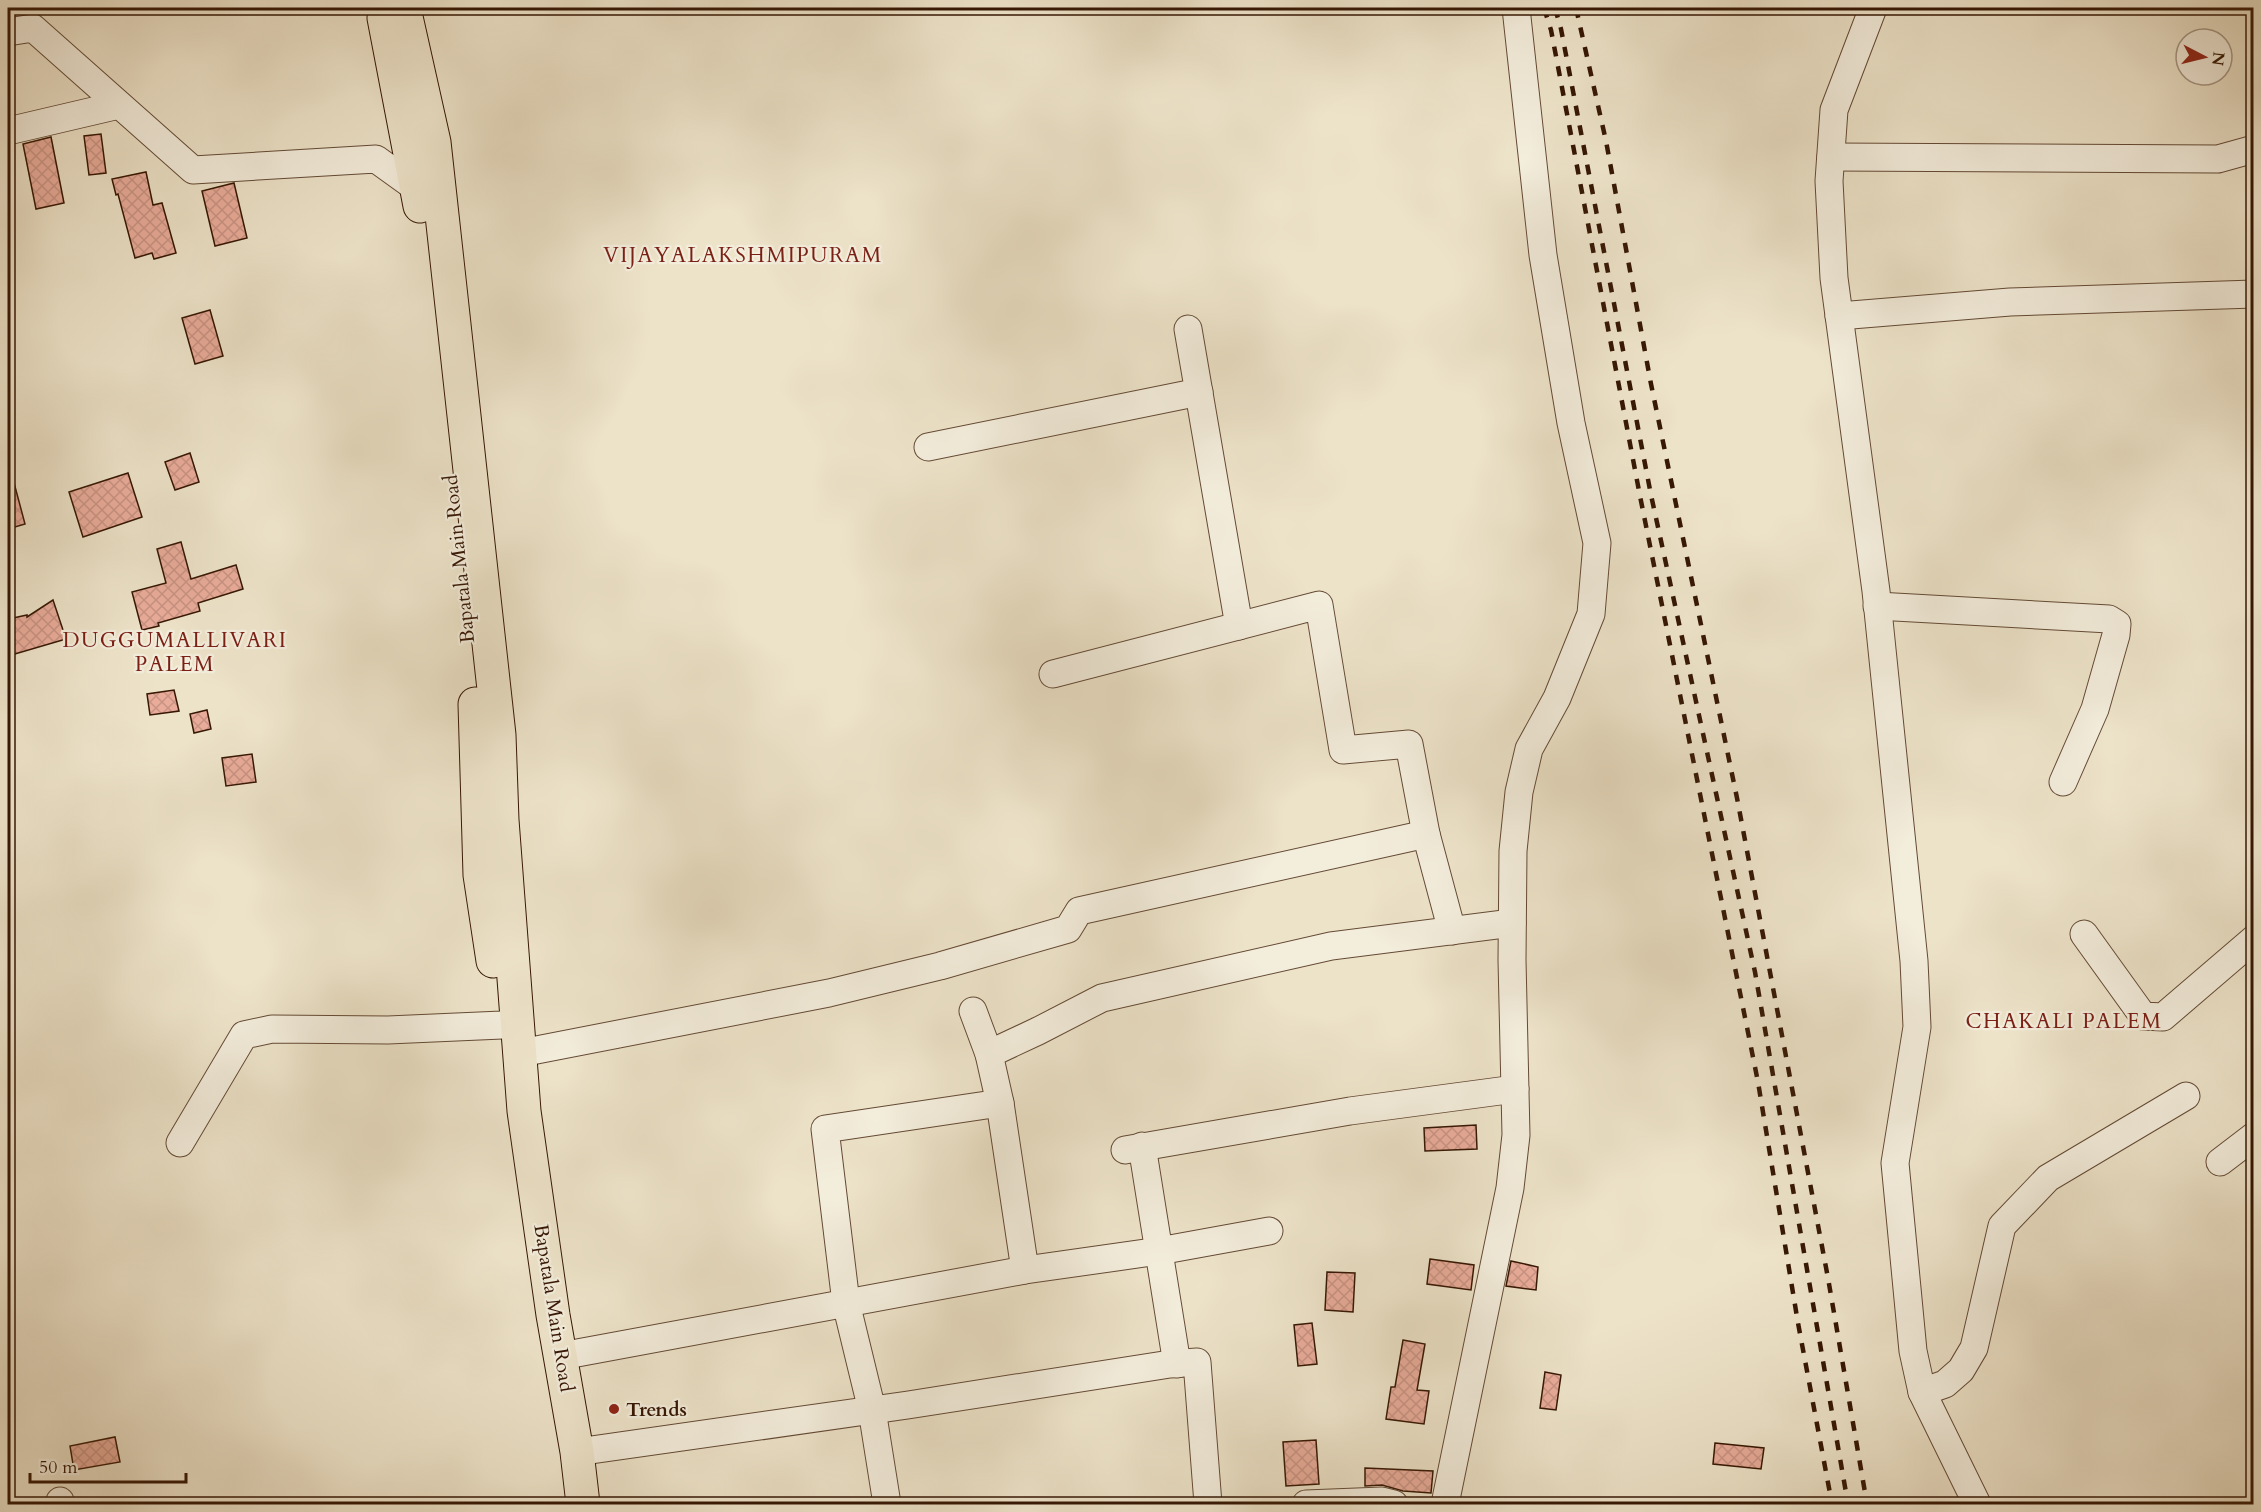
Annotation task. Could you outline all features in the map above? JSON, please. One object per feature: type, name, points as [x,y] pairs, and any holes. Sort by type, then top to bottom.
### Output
[{"type":"main road","name":"Bapatala Main Road","points":[[381,8],[419,190],[477,721],[476,782],[480,875],[510,1023],[521,1053],[524,1111],[583,1504]]},
{"type":"main road","name":"Bapatala Main Road","points":[[404,8],[434,142],[499,735],[510,1079],[524,1111]]},
{"type":"street","points":[[1445,1504],[1510,1188],[1516,1135],[1512,923],[1513,851],[1518,792],[1529,749],[1557,698],[1591,614],[1597,543],[1571,423],[1543,255],[1516,8]]},
{"type":"street","points":[[1873,8],[1834,110],[1829,181],[1833,267],[1877,606],[1914,961],[1917,1027],[1895,1163],[1913,1351],[1922,1392],[1977,1504]]},
{"type":"street","points":[[8,32],[33,28],[193,170],[376,159],[419,190]]},
{"type":"street","points":[[8,131],[119,105]]},
{"type":"street","points":[[1831,157],[2218,159],[2253,149]]},
{"type":"street","points":[[1839,316],[2010,302],[2253,294]]},
{"type":"street","points":[[1188,329],[1239,626]]},
{"type":"street","points":[[928,447],[1199,392]]},
{"type":"street","points":[[1053,674],[1319,605],[1343,750],[1409,744],[1426,834],[1452,931]]},
{"type":"street","points":[[1877,606],[2109,619],[2117,624],[2095,709],[2063,782]]},
{"type":"street","points":[[521,1053],[829,993],[940,966],[1068,929],[1079,911],[1426,834]]},
{"type":"street","points":[[989,1054],[1102,998],[1331,946],[1512,923]]},
{"type":"street","points":[[2084,934],[2143,1016],[2163,1017],[2253,939]]},
{"type":"street","points":[[973,1011],[989,1054],[1000,1103],[1025,1270]]},
{"type":"street","points":[[180,1143],[244,1035],[272,1029],[388,1030],[510,1023]]},
{"type":"street","points":[[1177,1364],[1159,1251],[1134,1148],[1350,1111],[1515,1089]]},
{"type":"street","points":[[1922,1392],[1946,1384],[1961,1370],[1974,1348],[2002,1226],[2048,1178],[2186,1096]]},
{"type":"street","points":[[887,1504],[872,1410],[846,1303],[825,1129],[1000,1103]]},
{"type":"street","points":[[2220,1162],[2253,1136]]},
{"type":"street","points":[[561,1356],[1025,1270],[1159,1251],[1269,1231]]},
{"type":"street","points":[[577,1452],[1197,1362],[1208,1504]]},
{"type":"street","points":[[1306,1504],[1382,1501],[1394,1504]]},
{"type":"building","points":[[101,134],[106,173],[89,175],[84,136]]},
{"type":"building","points":[[51,137],[64,203],[36,209],[23,144]]},
{"type":"building","points":[[146,172],[153,205],[162,203],[176,253],[154,259],[152,253],[135,258],[112,179]]},
{"type":"building","points":[[234,183],[247,238],[215,246],[202,191]]},
{"type":"building","points":[[210,310],[223,356],[195,364],[182,318]]},
{"type":"building","points":[[190,453],[199,482],[175,490],[165,462]]},
{"type":"building","points":[[128,473],[142,517],[83,537],[69,492]]},
{"type":"building","points":[[13,479],[25,524],[8,529],[8,480]]},
{"type":"building","points":[[181,542],[191,579],[236,565],[243,589],[198,603],[200,611],[142,630],[132,592],[166,583],[157,549]]},
{"type":"building","points":[[53,600],[66,639],[8,656],[8,619],[27,615],[27,617]]},
{"type":"building","points":[[174,690],[179,711],[150,715],[147,694]]},
{"type":"building","points":[[207,710],[211,729],[194,733],[190,714]]},
{"type":"building","points":[[252,754],[256,782],[226,786],[222,758]]},
{"type":"building","points":[[1476,1125],[1477,1149],[1425,1151],[1424,1128]]},
{"type":"building","points":[[1430,1259],[1474,1265],[1471,1290],[1427,1284]]},
{"type":"building","points":[[1511,1261],[1538,1267],[1536,1290],[1506,1286]]},
{"type":"building","points":[[1327,1272],[1355,1273],[1353,1312],[1325,1310]]},
{"type":"building","points":[[1312,1323],[1317,1364],[1298,1366],[1294,1325]]},
{"type":"building","points":[[1403,1340],[1425,1344],[1417,1390],[1429,1391],[1424,1424],[1386,1419],[1391,1387],[1395,1387]]},
{"type":"building","points":[[1545,1372],[1561,1375],[1556,1410],[1540,1408]]},
{"type":"building","points":[[115,1437],[120,1462],[74,1470],[70,1446]]},
{"type":"building","points":[[1316,1440],[1319,1484],[1286,1486],[1283,1442]]},
{"type":"building","points":[[1715,1443],[1764,1448],[1761,1469],[1713,1464]]},
{"type":"building","points":[[1365,1468],[1433,1471],[1431,1493],[1403,1491],[1382,1485],[1365,1486]]},
{"type":"railway","points":[[1544,8],[1551,30],[1640,496],[1758,1082],[1798,1323],[1832,1504]]},
{"type":"railway","points":[[1555,8],[1561,29],[1651,495],[1755,972],[1848,1504]]},
{"type":"railway","points":[[1576,8],[1606,141],[1651,384],[1737,798],[1828,1278],[1867,1504]]},
{"type":"place","name":"Trends","points":[[614,1409]]},
{"type":"district","name":"VIJAYALAKSHMIPURAM","points":[[743,255]]},
{"type":"district","name":"DUGGUMALLIVARI PALEM","points":[[175,652]]},
{"type":"district","name":"CHAKALI PALEM","points":[[2064,1021]]}]
